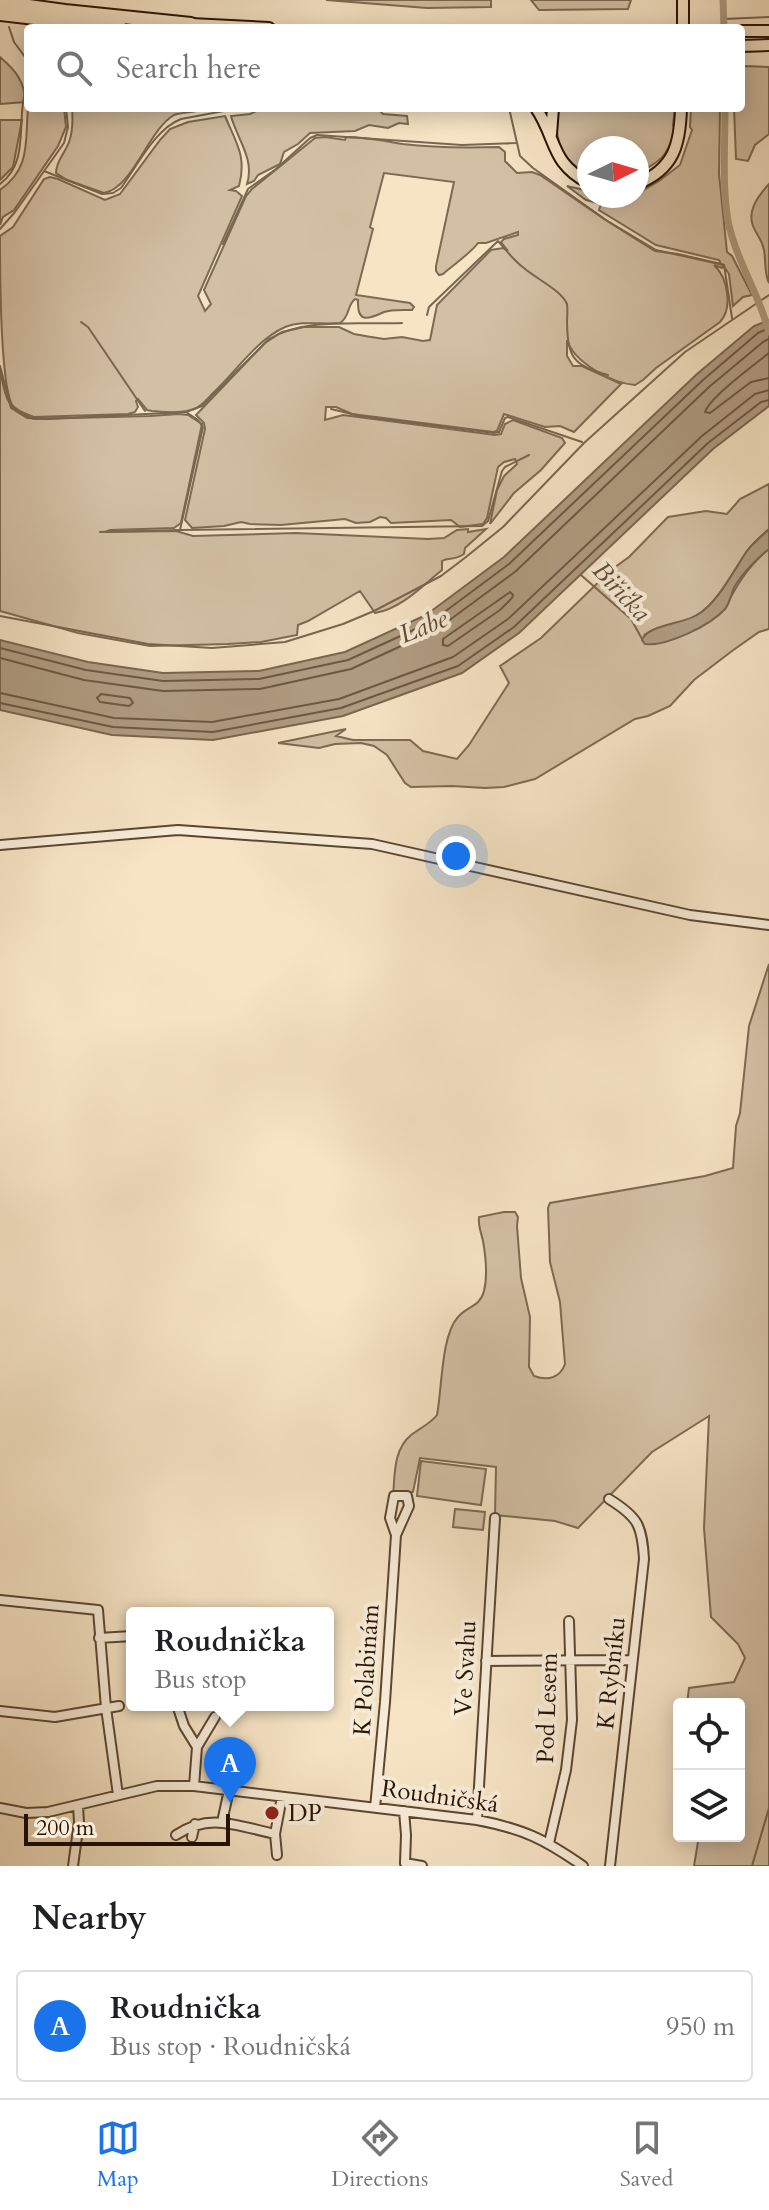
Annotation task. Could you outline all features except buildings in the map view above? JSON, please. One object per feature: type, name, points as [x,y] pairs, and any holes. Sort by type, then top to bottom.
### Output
[{"type":"highway","points":[[0,2],[191,24]]},
{"type":"highway","points":[[0,14],[86,24]]},
{"type":"main road","points":[[745,31],[769,31]]},
{"type":"main road","points":[[745,46],[769,45]]},
{"type":"main road","points":[[538,112],[556,153],[577,176]]},
{"type":"main road","points":[[551,140],[553,112]]},
{"type":"main road","points":[[649,179],[669,162],[679,137],[681,112]]},
{"type":"street","points":[[0,845],[178,830],[372,844],[690,915],[769,925]]},
{"type":"street","name":"K Rybníku","points":[[609,1499],[630,1514],[642,1533],[644,1559],[610,1866]]},
{"type":"street","name":"Ve Svahu","points":[[477,1820],[495,1518]]},
{"type":"street","name":"K Polabinám","points":[[375,1808],[396,1535]]},
{"type":"street","points":[[0,1600],[98,1610],[106,1708],[118,1795]]},
{"type":"street","name":"Pod Lesem","points":[[549,1843],[566,1770],[572,1720],[569,1621]]},
{"type":"street","points":[[99,1638],[126,1636]]},
{"type":"street","points":[[486,1661],[632,1660]]},
{"type":"street","points":[[0,1711],[55,1717],[119,1706]]},
{"type":"street","points":[[179,1711],[197,1747]]},
{"type":"street","points":[[194,1786],[197,1747],[215,1717]]},
{"type":"street","name":"Roudničská","points":[[0,1808],[26,1813],[48,1812],[157,1786],[194,1786],[512,1826],[549,1843],[572,1863],[583,1866]]},
{"type":"street","points":[[222,1822],[229,1790]]},
{"type":"street","points":[[277,1855],[275,1834],[282,1797]]},
{"type":"street","points":[[73,1866],[78,1806]]},
{"type":"street","points":[[404,1811],[405,1863],[422,1866]]},
{"type":"street","points":[[176,1835],[195,1824],[222,1822],[275,1834]]},
{"type":"street","points":[[192,1837],[195,1824]]},
{"type":"shaded area","points":[[326,0],[491,0],[491,7],[427,8]]},
{"type":"shaded area","points":[[531,0],[631,0],[628,9],[539,10]]},
{"type":"shaded area","points":[[0,57],[18,76],[24,102],[0,104]]},
{"type":"shaded area","points":[[745,66],[769,67],[769,134],[755,145],[748,161],[736,159],[734,112],[745,112]]},
{"type":"shaded area","points":[[28,112],[64,112],[66,127],[58,146],[14,210],[3,217],[0,225],[0,190],[17,173],[26,143]]},
{"type":"shaded area","points":[[72,112],[192,112],[174,115],[165,122],[124,181],[104,193],[56,173],[72,125]]},
{"type":"shaded area","points":[[381,112],[407,116],[408,124],[399,123],[388,128],[369,125],[355,131],[310,133],[284,152],[280,164],[247,184],[249,166],[231,116]]},
{"type":"shaded area","points":[[558,112],[675,112],[675,130],[669,146],[662,157],[649,167],[649,136],[577,136],[577,168],[565,155],[557,128]]},
{"type":"shaded area","points":[[691,112],[720,112],[719,174],[727,252],[752,295],[743,297],[733,306],[729,274],[723,265],[722,268],[714,265],[723,277],[728,301],[720,322],[635,385],[595,370],[577,356],[567,340],[567,356],[573,366],[582,366],[621,384],[574,432],[504,414],[497,431],[493,432],[352,414],[336,407],[326,407],[325,420],[343,415],[495,435],[501,434],[505,424],[513,420],[562,438],[565,443],[541,470],[514,493],[490,524],[497,490],[504,476],[517,464],[515,459],[498,467],[483,524],[460,527],[451,520],[391,523],[380,517],[370,522],[356,523],[345,519],[281,525],[241,522],[192,528],[185,520],[205,429],[204,423],[196,415],[265,343],[282,332],[304,327],[339,327],[354,334],[384,339],[430,340],[437,305],[491,250],[503,248],[508,251],[501,242],[518,235],[518,232],[478,243],[439,275],[436,266],[454,182],[384,173],[356,295],[410,303],[414,307],[412,310],[390,310],[364,318],[355,299],[340,323],[306,323],[285,327],[264,340],[204,402],[189,411],[147,410],[138,399],[135,412],[128,414],[34,417],[12,405],[3,350],[0,236],[13,227],[44,179],[58,179],[105,200],[120,194],[170,129],[188,122],[225,116],[242,166],[239,186],[230,190],[242,196],[198,296],[205,311],[211,304],[204,290],[246,196],[315,138],[325,137],[427,146],[499,147],[505,152],[505,161],[517,173],[540,175],[577,200],[577,208],[588,208],[655,251],[721,264],[719,260],[656,245],[599,210],[649,208],[649,187],[680,165],[692,130]]},
{"type":"shaded area","points":[[0,120],[22,120],[13,167],[0,180]]},
{"type":"shaded area","points":[[769,184],[769,283],[765,254],[753,226],[752,214],[755,203]]},
{"type":"shaded area","points":[[0,369],[5,394],[12,406],[34,419],[179,414],[188,415],[202,424],[181,523],[174,528],[105,532],[176,531],[193,536],[296,533],[428,539],[444,538],[457,530],[486,529],[465,548],[464,554],[442,561],[442,570],[394,607],[375,613],[360,591],[298,625],[297,635],[261,642],[150,646],[78,633],[0,611]]},
{"type":"shaded area","points":[[769,484],[769,529],[747,551],[718,595],[697,615],[644,635],[725,609],[744,576],[769,549],[769,629],[759,632],[694,680],[670,706],[635,719],[535,779],[504,787],[411,787],[387,755],[374,746],[361,743],[319,748],[278,743],[346,729],[336,736],[353,740],[410,740],[423,751],[457,759],[509,683],[500,666],[541,638],[668,517],[706,511],[727,514],[740,499]]},
{"type":"shaded area","points":[[769,964],[769,1866],[694,1866],[698,1842],[745,1842],[745,1698],[688,1698],[689,1688],[734,1682],[745,1658],[738,1644],[711,1617],[704,1528],[709,1416],[652,1452],[578,1528],[555,1521],[495,1515],[496,1467],[420,1458],[413,1492],[393,1496],[394,1480],[398,1455],[405,1441],[437,1415],[445,1349],[452,1325],[480,1300],[484,1291],[486,1266],[479,1217],[515,1212],[518,1217],[521,1278],[530,1317],[529,1367],[534,1376],[549,1378],[557,1375],[565,1364],[560,1302],[550,1262],[550,1203],[705,1176],[733,1168],[749,1026]]},
{"type":"shaded area","points":[[421,1461],[486,1469],[481,1505],[417,1496]]},
{"type":"shaded area","points":[[455,1509],[485,1512],[483,1530],[453,1527]]},
{"type":"water","name":"Labe","points":[[769,320],[769,406],[713,449],[519,633],[462,673],[343,716],[213,740],[112,735],[0,710],[0,640],[88,662],[163,673],[259,671],[345,652],[426,615],[504,557],[697,374],[754,326]]},
{"type":"water","points":[[769,529],[769,549],[742,576],[727,607],[699,628],[664,642],[645,644],[642,640],[651,631],[705,610],[747,551]]},
{"type":"waterway","points":[[723,0],[724,24]]},
{"type":"waterway","points":[[723,19],[769,17]]},
{"type":"waterway","points":[[9,27],[14,42],[24,56]]},
{"type":"waterway","points":[[0,184],[16,163],[24,97]]},
{"type":"waterway","points":[[0,229],[64,143],[68,127],[66,112]]},
{"type":"waterway","points":[[44,171],[102,194],[113,193],[121,188],[155,139],[172,124],[181,119],[219,112]]},
{"type":"waterway","points":[[510,112],[520,156],[533,168],[606,220],[656,250],[724,265],[732,318]]},
{"type":"waterway","points":[[725,112],[724,179],[728,221],[769,332]]},
{"type":"waterway","points":[[223,244],[248,189],[317,135],[462,145],[516,143]]},
{"type":"waterway","points":[[427,315],[429,307],[498,241],[520,265],[564,299],[567,304],[569,344],[575,358],[587,368],[608,375]]},
{"type":"waterway","points":[[0,616],[148,644],[212,648],[285,642],[343,624],[441,576],[466,557],[503,527],[584,443],[685,352],[769,295]]},
{"type":"waterway","points":[[81,322],[88,327],[145,411]]},
{"type":"waterway","points":[[0,366],[11,408],[27,418],[186,412],[202,406],[269,339],[284,332],[316,325],[402,323]]},
{"type":"waterway","points":[[331,409],[360,416],[494,433],[499,432],[508,417],[582,442]]},
{"type":"waterway","points":[[186,412],[203,427],[180,530],[482,526],[488,521],[502,471],[529,455]]},
{"type":"waterway","points":[[100,532],[179,530]]},
{"type":"waterway","name":"Biřička","points":[[581,575],[631,619],[642,639]]},
{"type":"waterway","name":"Biřička","points":[[752,1866],[769,1808]]},
{"type":"place","name":"Roudnička","points":[[230,1803]]},
{"type":"place","name":"DP","points":[[272,1813]]}]
